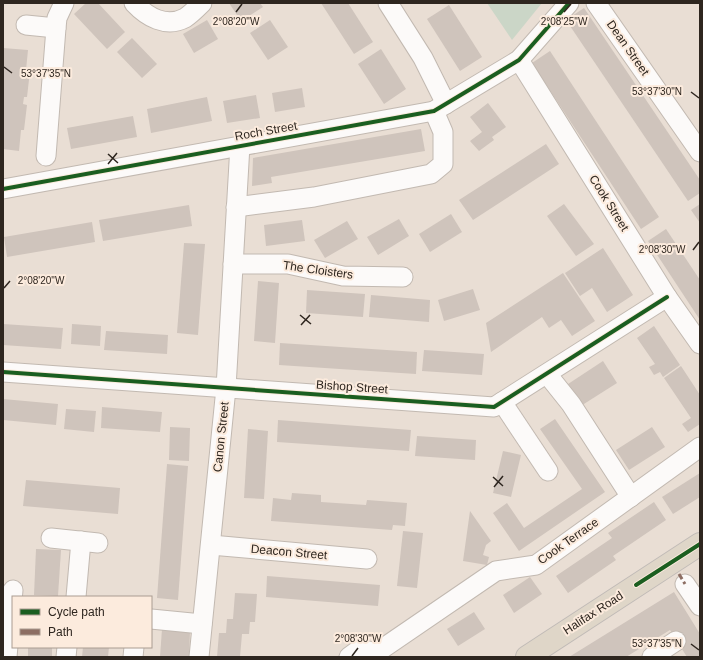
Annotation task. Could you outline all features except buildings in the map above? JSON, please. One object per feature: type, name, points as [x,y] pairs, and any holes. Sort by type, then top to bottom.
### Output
[{"type":"highway","name":"Halifax Road","points":[[527,657],[700,544]]},
{"type":"street","points":[[46,156],[57,18],[64,3]]},
{"type":"street","points":[[134,3],[141,10],[156,20],[171,22],[185,18],[202,3]]},
{"type":"street","points":[[236,207],[314,197],[431,174],[443,164],[444,132],[440,108],[423,58],[388,3]]},
{"type":"street","name":"Roch Street","points":[[3,189],[440,108],[520,60],[569,3]]},
{"type":"street","name":"Dean Street","points":[[596,3],[700,152]]},
{"type":"street","points":[[26,25],[56,28]]},
{"type":"street","name":"Cook Street","points":[[520,60],[667,297],[700,344]]},
{"type":"street","name":"Canon Street","points":[[199,657],[226,388],[240,145]]},
{"type":"street","name":"The Cloisters","points":[[233,264],[288,264],[343,276],[403,277]]},
{"type":"street","name":"Bishop Street","points":[[3,372],[494,407],[667,297]]},
{"type":"street","points":[[547,374],[572,404],[632,497]]},
{"type":"street","points":[[502,402],[548,471]]},
{"type":"street","name":"Cook Terrace","points":[[354,653],[376,653],[496,571],[536,565],[700,447]]},
{"type":"street","points":[[51,538],[90,542],[76,596]]},
{"type":"street","name":"Deacon Street","points":[[210,545],[367,559]]},
{"type":"street","points":[[685,584],[700,606]]},
{"type":"street","points":[[7,657],[12,602]]},
{"type":"street","points":[[152,619],[202,624]]},
{"type":"street","points":[[652,657],[676,640]]},
{"type":"green space","points":[[487,3],[542,3],[512,40]]},
{"type":"marked path","points":[[679,574],[685,584]]},
{"type":"cycle path","points":[[3,189],[434,111],[519,60],[569,3]]},
{"type":"cycle path","points":[[3,372],[494,407],[667,297]]},
{"type":"cycle path","points":[[636,585],[700,544]]}]
